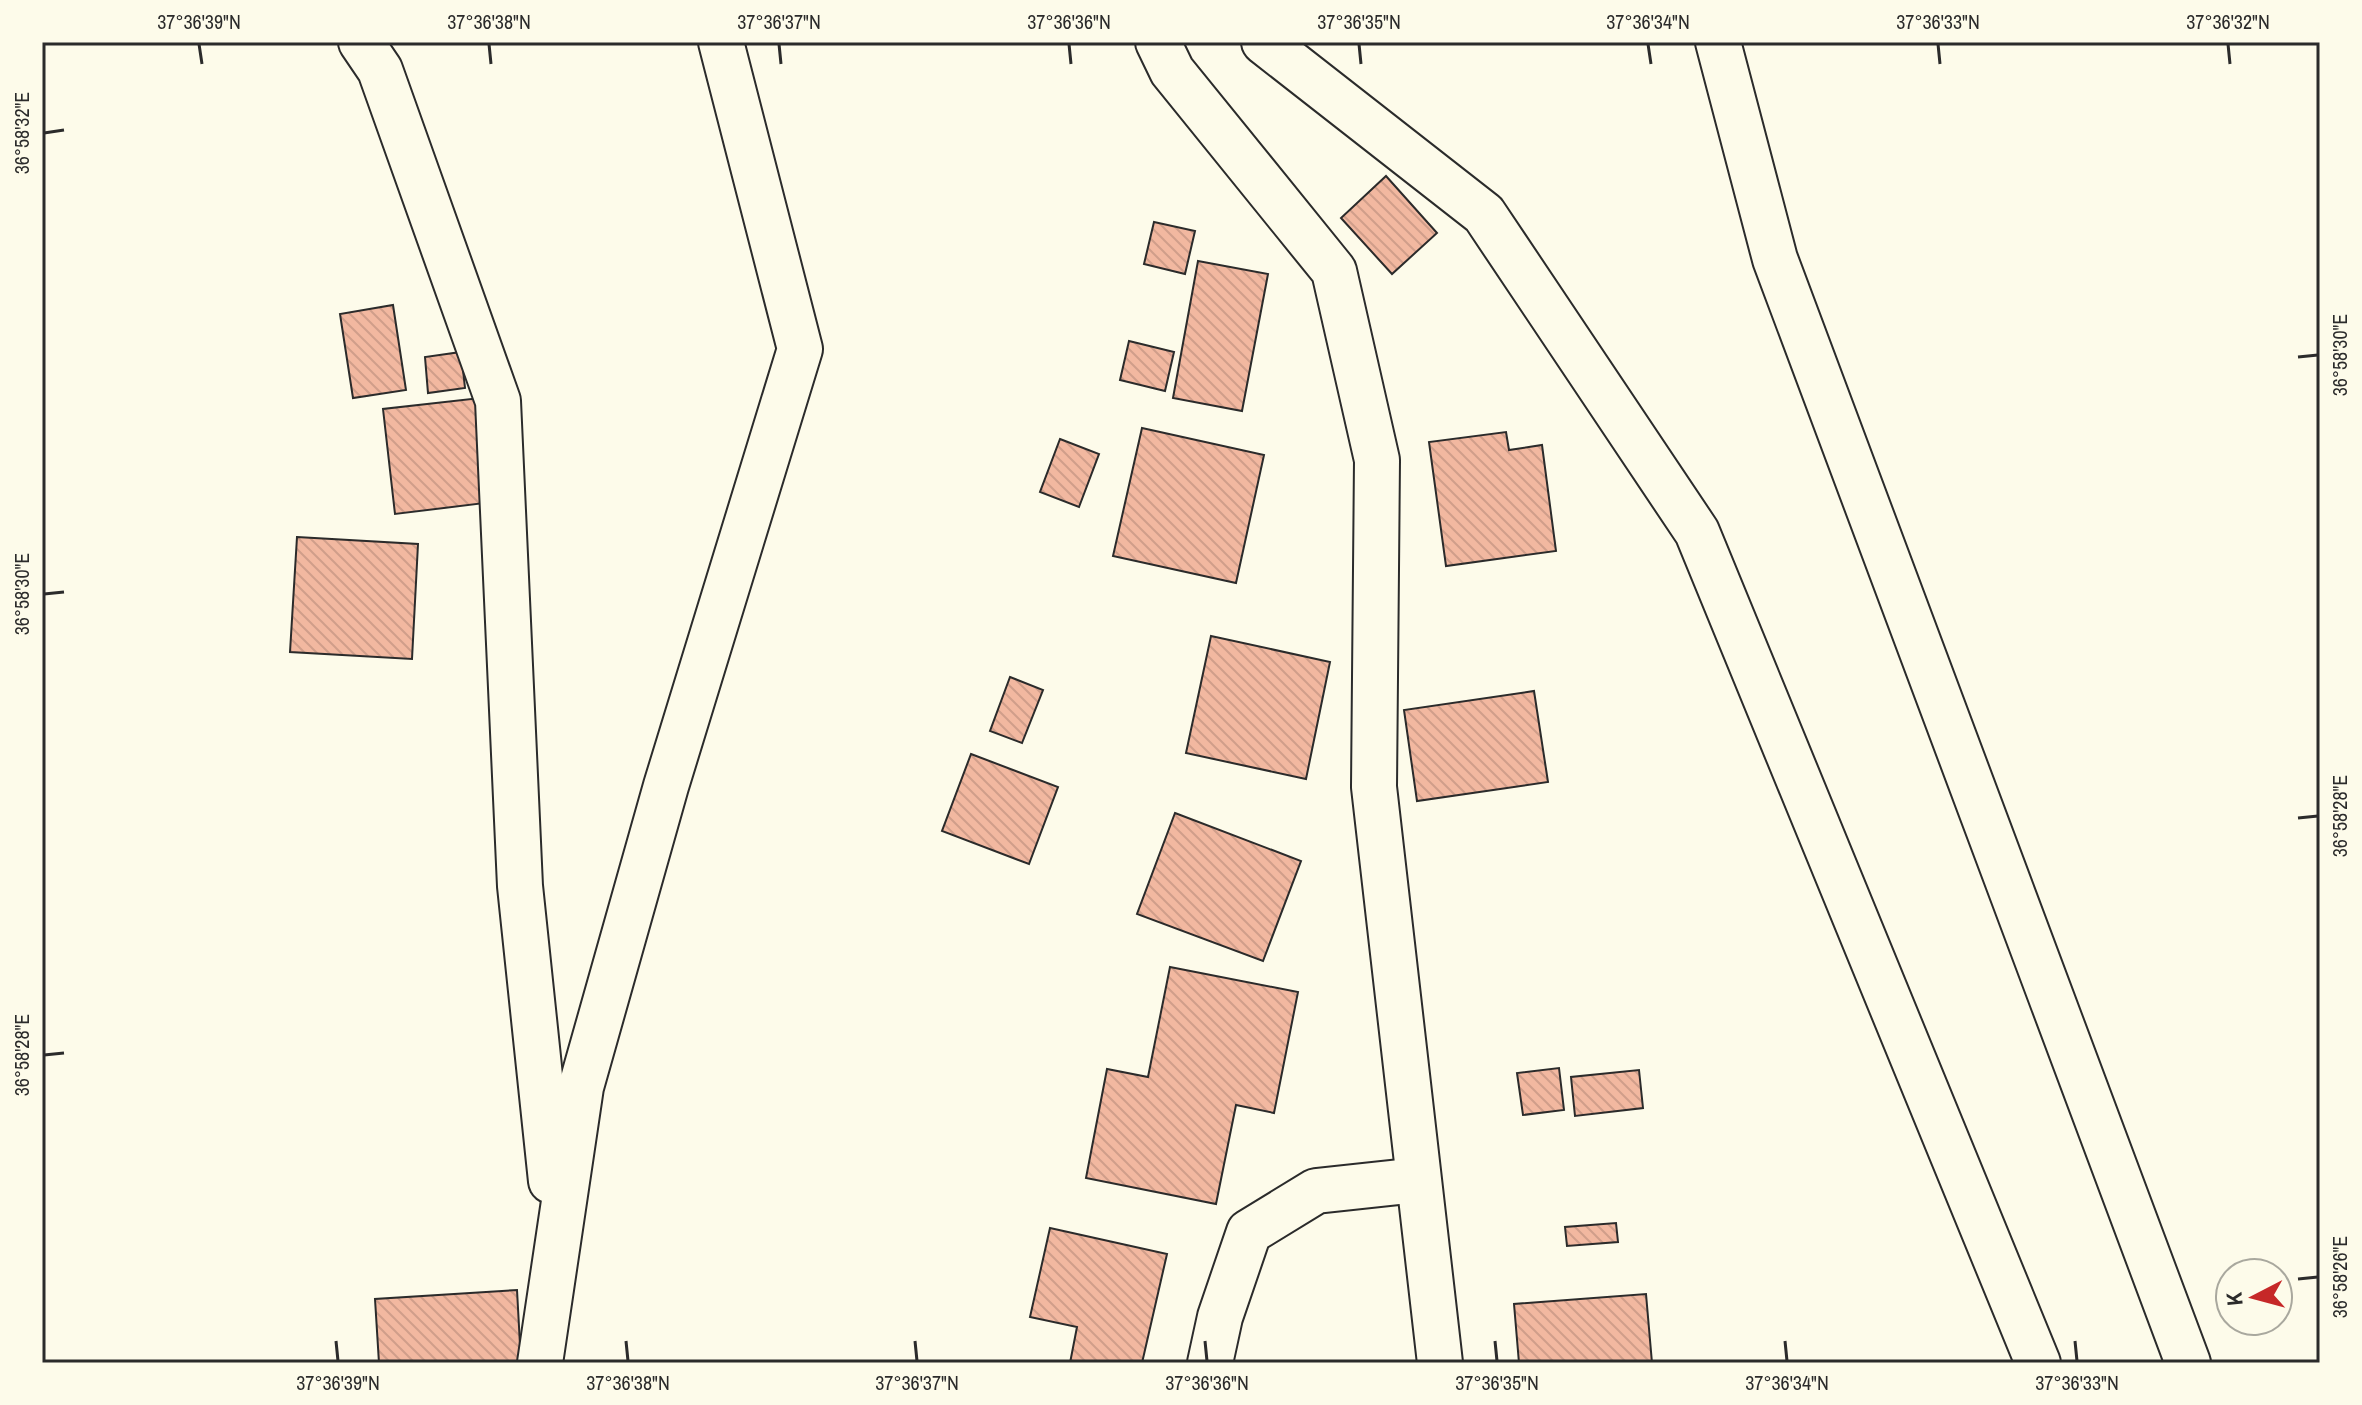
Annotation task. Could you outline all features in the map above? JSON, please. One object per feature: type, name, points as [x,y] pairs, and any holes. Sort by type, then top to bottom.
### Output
[{"type":"street","points":[[361,42],[380,70],[498,401],[520,886],[557,1243]]},
{"type":"street","points":[[540,1363],[581,1087],[666,786],[800,349],[721,42]]},
{"type":"street","points":[[1158,42],[1172,71],[1334,271],[1377,460],[1374,787],[1440,1363]]},
{"type":"street","points":[[1264,42],[1484,214],[1697,532],[2038,1363]]},
{"type":"street","points":[[1718,42],[1775,259],[2188,1363]]},
{"type":"street","points":[[1210,1363],[1220,1317],[1249,1232],[1316,1191],[1418,1180]]},
{"type":"building","points":[[1386,176],[1437,233],[1392,274],[1341,218]]},
{"type":"building","points":[[1154,222],[1195,231],[1185,274],[1144,264]]},
{"type":"building","points":[[1198,261],[1268,274],[1242,411],[1173,398]]},
{"type":"building","points":[[393,305],[406,390],[353,398],[340,314]]},
{"type":"building","points":[[1129,341],[1174,352],[1165,391],[1120,380]]},
{"type":"building","points":[[461,352],[465,388],[428,393],[425,357]]},
{"type":"building","points":[[480,398],[493,502],[395,514],[383,409]]},
{"type":"building","points":[[1142,428],[1264,455],[1236,583],[1113,556]]},
{"type":"building","points":[[1506,432],[1509,450],[1542,445],[1556,551],[1446,566],[1429,442]]},
{"type":"building","points":[[1060,439],[1099,454],[1079,507],[1040,492]]},
{"type":"building","points":[[297,537],[418,544],[412,659],[290,652]]},
{"type":"building","points":[[1211,636],[1330,662],[1306,779],[1186,753]]},
{"type":"building","points":[[1010,677],[1043,690],[1022,743],[990,731]]},
{"type":"building","points":[[1534,691],[1548,782],[1417,801],[1404,710]]},
{"type":"building","points":[[971,754],[1058,787],[1029,864],[942,831]]},
{"type":"building","points":[[1175,813],[1301,861],[1263,961],[1137,914]]},
{"type":"building","points":[[1170,967],[1298,992],[1274,1113],[1236,1105],[1216,1204],[1086,1178],[1107,1069],[1148,1077]]},
{"type":"building","points":[[1559,1068],[1564,1110],[1523,1115],[1517,1073]]},
{"type":"building","points":[[1639,1070],[1643,1108],[1575,1116],[1571,1077]]},
{"type":"building","points":[[1616,1223],[1618,1242],[1567,1246],[1565,1227]]},
{"type":"building","points":[[1050,1228],[1167,1254],[1142,1363],[1070,1363],[1077,1327],[1030,1317]]},
{"type":"building","points":[[517,1290],[521,1363],[379,1363],[375,1299]]},
{"type":"building","points":[[1646,1294],[1652,1363],[1519,1363],[1514,1304]]}]
